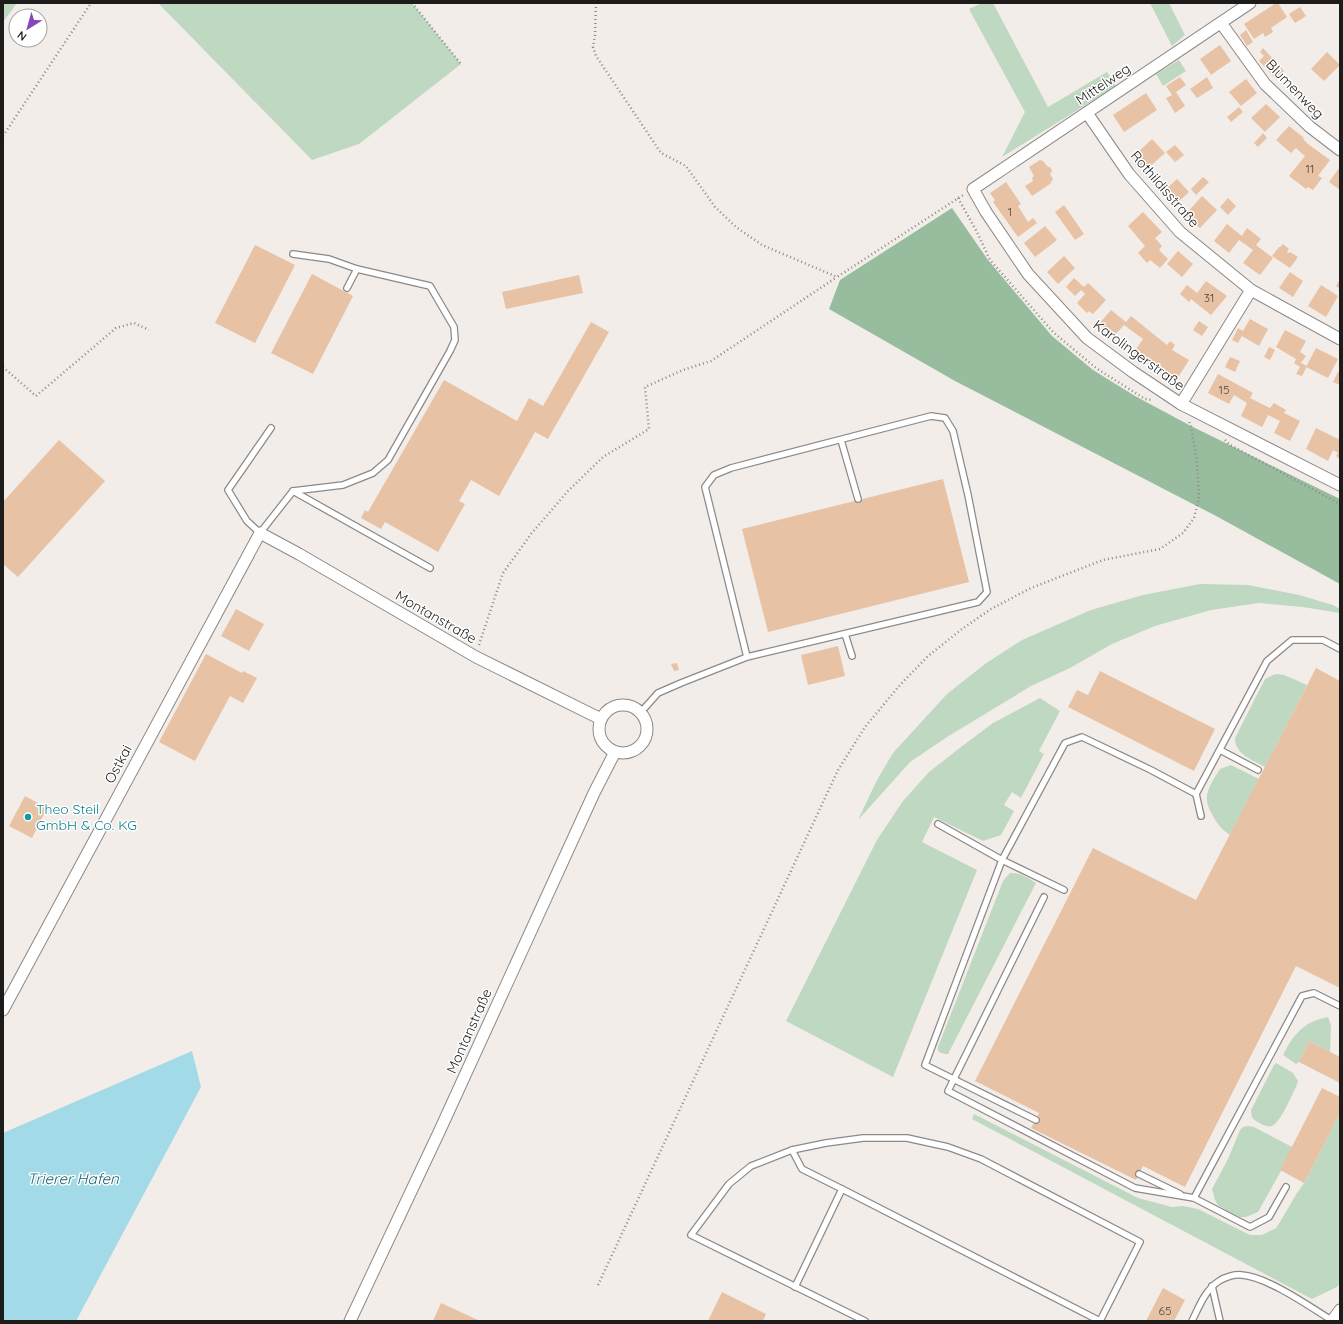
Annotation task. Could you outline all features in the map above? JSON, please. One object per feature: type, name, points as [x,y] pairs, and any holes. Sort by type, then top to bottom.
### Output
[{"type":"street","name":"Mittelweg","points":[[973,189],[1250,3]]},
{"type":"street","name":"Blumenweg","points":[[1221,23],[1266,84],[1310,127],[1340,150]]},
{"type":"street","name":"Rothildisstraße","points":[[1087,113],[1129,174],[1180,232],[1251,290],[1340,339]]},
{"type":"street","name":"Karolingerstraße","points":[[973,189],[986,212],[1028,274],[1087,338],[1133,372],[1181,404],[1340,485]]},
{"type":"street","points":[[1181,404],[1251,290]]},
{"type":"street","name":"Montanstraße","points":[[260,533],[299,554],[476,657],[601,719]]},
{"type":"street","name":"Ostkai","points":[[3,1010],[260,533]]},
{"type":"street","points":[[625,704],[634,707],[641,712],[647,721],[648,729],[643,744],[632,752],[624,754],[615,752],[602,742],[599,734],[599,725],[606,712],[617,705],[625,704]]},
{"type":"street","name":"Montanstraße","points":[[350,1321],[440,1130],[594,793],[615,752]]},
{"type":"street","points":[[1333,1321],[1340,1310]]},
{"type":"lane","points":[[271,428],[228,490],[247,521],[260,533],[293,491],[343,485],[373,473],[388,460],[455,340],[454,326],[430,286],[357,268],[330,259],[293,254]]},
{"type":"lane","points":[[347,288],[357,268]]},
{"type":"lane","points":[[641,712],[658,694],[681,683],[747,657],[978,602],[987,592],[968,495],[953,431],[945,418],[931,416],[731,468],[714,474],[705,487],[747,657]]},
{"type":"lane","points":[[841,440],[858,499]]},
{"type":"lane","points":[[293,491],[430,568]]},
{"type":"lane","points":[[844,634],[852,656]]},
{"type":"lane","points":[[1201,816],[1196,794],[1267,662],[1292,640],[1323,640],[1340,649]]},
{"type":"lane","points":[[1036,1120],[926,1065],[1002,860],[1065,743],[1082,737],[1151,770],[1196,794]]},
{"type":"lane","points":[[1220,750],[1258,770]]},
{"type":"lane","points":[[938,824],[1002,860],[1064,890]]},
{"type":"lane","points":[[1044,897],[948,1091],[1135,1188],[1194,1198],[1250,1227],[1269,1217],[1286,1187]]},
{"type":"lane","points":[[1194,1198],[1302,996],[1314,992],[1340,1006]]},
{"type":"lane","points":[[792,1150],[802,1169],[1100,1321],[1140,1242],[981,1159],[948,1147],[907,1138],[863,1138],[826,1143],[792,1150],[751,1166],[729,1184],[691,1235],[865,1321]]},
{"type":"lane","points":[[1139,1174],[1185,1196]]},
{"type":"lane","points":[[795,1286],[842,1189]]},
{"type":"lane","points":[[1192,1321],[1205,1294],[1212,1286],[1219,1280],[1229,1276],[1242,1275],[1267,1283],[1333,1321]]},
{"type":"lane","points":[[1212,1286],[1220,1321]]},
{"type":"path","points":[[3,136],[90,3]]},
{"type":"path","points":[[412,3],[461,64]]},
{"type":"path","points":[[596,3],[593,47],[596,56],[661,153],[686,166],[714,207],[736,227],[762,245],[837,277]]},
{"type":"path","points":[[476,657],[483,629],[503,573],[531,534],[568,491],[603,457],[649,429],[645,387],[683,370],[711,361],[973,189]]},
{"type":"path","points":[[3,367],[36,396],[116,328],[134,323],[149,330]]},
{"type":"path","points":[[598,1285],[838,770],[865,727],[900,685],[928,656],[962,629],[991,609],[1031,588],[1103,560],[1160,550],[1183,533],[1194,518],[1199,497],[1197,462],[1191,426],[1181,404]]},
{"type":"green space","points":[[3,3],[17,3],[13,8],[8,8],[8,15],[3,22]]},
{"type":"green space","points":[[158,3],[412,3],[461,64],[359,144],[312,160]]},
{"type":"green space","points":[[982,3],[993,3],[1048,107],[1107,72],[1116,86],[1002,157],[1025,112],[969,9]]},
{"type":"green space","points":[[1150,3],[1169,3],[1185,35],[1172,46]]},
{"type":"green space","points":[[1179,60],[1186,71],[1163,86],[1156,74]]},
{"type":"green space","points":[[952,208],[988,260],[1052,336],[1093,370],[1135,396],[1191,426],[1340,499],[1340,584],[1218,517],[955,381],[829,309],[840,280]]},
{"type":"green space","points":[[1200,584],[1248,585],[1299,595],[1333,605],[1340,609],[1340,613],[1303,607],[1259,603],[1211,610],[1155,626],[1112,644],[1070,668],[1031,686],[947,737],[910,762],[858,820],[877,780],[893,753],[947,694],[985,664],[1022,640],[1091,610],[1143,595]]},
{"type":"green space","points":[[1277,674],[1284,675],[1307,685],[1265,767],[1241,753],[1236,744],[1235,738],[1265,679]]},
{"type":"green space","points":[[1040,698],[1060,711],[1039,751],[1044,754],[1021,798],[1012,792],[1004,805],[1014,811],[1001,835],[983,841],[934,817],[922,842],[977,870],[893,1077],[786,1021],[877,840],[903,801],[929,772],[961,747],[993,723]]},
{"type":"green space","points":[[1231,765],[1259,779],[1230,835],[1216,821],[1209,808],[1207,796],[1210,786],[1220,769]]},
{"type":"green space","points":[[1010,873],[1020,874],[1036,883],[948,1054],[939,1052],[938,1047],[1003,881]]},
{"type":"green space","points":[[1328,1017],[1331,1025],[1330,1052],[1309,1041],[1299,1062],[1296,1064],[1283,1055],[1295,1035],[1300,1030],[1312,1022]]},
{"type":"green space","points":[[1276,1063],[1293,1073],[1298,1081],[1279,1120],[1272,1126],[1267,1126],[1252,1118],[1251,1110]]},
{"type":"green space","points":[[1340,1113],[1340,1283],[1337,1287],[1312,1299],[972,1119],[974,1114],[1138,1198],[1172,1207],[1183,1206],[1198,1209],[1250,1235],[1262,1235],[1276,1228],[1280,1222],[1304,1183]]},
{"type":"green space","points":[[1243,1127],[1254,1127],[1292,1147],[1281,1171],[1258,1212],[1246,1217],[1240,1217],[1218,1205],[1212,1189],[1228,1159],[1240,1130]]},
{"type":"water","name":"Trierer Hafen","points":[[192,1051],[201,1087],[76,1321],[3,1321],[3,1133]]},
{"type":"building","points":[[1278,3],[1287,17],[1271,28],[1273,32],[1265,37],[1263,33],[1254,39],[1244,24]]},
{"type":"building","points":[[1300,7],[1306,16],[1295,23],[1289,14]]},
{"type":"building","points":[[1246,30],[1253,42],[1247,46],[1240,35]]},
{"type":"building","points":[[1220,45],[1231,61],[1211,75],[1200,59]]},
{"type":"building","points":[[1263,48],[1284,71],[1276,79],[1259,61],[1264,56],[1260,52]]},
{"type":"building","points":[[1327,52],[1340,65],[1324,81],[1311,69]]},
{"type":"building","points":[[1180,77],[1186,85],[1176,92],[1185,106],[1175,113],[1166,98],[1172,95],[1166,86]]},
{"type":"building","points":[[1207,77],[1213,88],[1197,98],[1190,89]]},
{"type":"building","points":[[1246,79],[1257,93],[1241,106],[1229,92]]},
{"type":"building","points":[[1146,93],[1157,110],[1124,132],[1113,115]]},
{"type":"building","points":[[1266,104],[1280,117],[1265,132],[1251,118]]},
{"type":"building","points":[[1239,107],[1243,112],[1231,122],[1227,117]]},
{"type":"building","points":[[1289,126],[1304,138],[1303,139],[1308,144],[1330,160],[1318,176],[1322,178],[1313,190],[1308,187],[1306,189],[1289,176],[1305,156],[1296,148],[1291,153],[1276,140]]},
{"type":"building","points":[[1263,133],[1267,138],[1258,147],[1254,143]]},
{"type":"building","points":[[1152,139],[1165,153],[1145,171],[1133,157]]},
{"type":"building","points":[[1175,145],[1184,155],[1175,162],[1166,152]]},
{"type":"building","points":[[1040,160],[1051,168],[1052,171],[1050,174],[1053,179],[1050,184],[1032,196],[1025,186],[1033,181],[1032,178],[1034,176],[1029,167]]},
{"type":"building","points":[[1340,167],[1340,190],[1329,182]]},
{"type":"building","points":[[1203,177],[1209,182],[1196,195],[1191,189]]},
{"type":"building","points":[[1177,179],[1189,192],[1175,205],[1163,192]]},
{"type":"building","points":[[1006,182],[1021,204],[1018,206],[1028,222],[1033,218],[1037,223],[1018,237],[993,202],[995,200],[990,193]]},
{"type":"building","points":[[1202,196],[1217,210],[1200,228],[1185,215]]},
{"type":"building","points":[[1228,198],[1236,206],[1228,215],[1220,207]]},
{"type":"building","points":[[1064,205],[1084,234],[1075,240],[1055,212]]},
{"type":"building","points":[[1143,212],[1162,232],[1155,238],[1162,246],[1159,250],[1168,259],[1160,268],[1150,260],[1147,263],[1138,253],[1145,246],[1128,226]]},
{"type":"building","points":[[1227,224],[1242,236],[1247,228],[1261,239],[1256,245],[1273,258],[1260,275],[1243,263],[1253,250],[1239,240],[1229,253],[1214,241]]},
{"type":"building","points":[[1045,226],[1057,240],[1035,257],[1024,243]]},
{"type":"building","points":[[1283,244],[1289,249],[1287,252],[1288,253],[1290,252],[1298,257],[1290,268],[1272,256]]},
{"type":"building","points":[[255,245],[295,265],[255,343],[215,323]]},
{"type":"building","points":[[1178,251],[1193,264],[1182,277],[1167,264]]},
{"type":"building","points":[[1064,256],[1075,268],[1058,284],[1047,272]]},
{"type":"building","points":[[1290,272],[1303,281],[1293,297],[1279,288]]},
{"type":"building","points":[[312,274],[353,296],[313,374],[271,353]]},
{"type":"building","points":[[579,275],[583,293],[506,309],[502,292]]},
{"type":"building","points":[[1074,278],[1084,287],[1088,283],[1106,300],[1093,314],[1089,311],[1087,313],[1077,303],[1085,294],[1081,290],[1075,296],[1066,287]]},
{"type":"building","points":[[1340,279],[1340,289],[1336,286]]},
{"type":"building","points":[[1206,281],[1227,296],[1211,315],[1191,299],[1189,302],[1180,294],[1187,285],[1197,293]]},
{"type":"building","points":[[1321,285],[1338,296],[1326,317],[1308,306]]},
{"type":"building","points":[[1111,310],[1126,322],[1131,316],[1167,345],[1170,341],[1175,345],[1172,350],[1189,360],[1177,379],[1150,362],[1149,363],[1134,352],[1143,339],[1124,325],[1114,336],[1099,324]]},
{"type":"building","points":[[1250,319],[1268,329],[1259,346],[1242,336],[1238,343],[1232,340],[1238,328],[1243,331]]},
{"type":"building","points":[[1199,321],[1208,327],[1202,336],[1193,330]]},
{"type":"building","points":[[591,322],[609,332],[548,439],[535,432],[499,496],[471,480],[459,501],[465,504],[438,552],[385,522],[381,529],[361,518],[365,510],[368,512],[444,380],[517,421],[529,398],[543,406]]},
{"type":"building","points":[[1285,330],[1306,341],[1300,352],[1306,356],[1301,363],[1307,366],[1302,376],[1296,374],[1300,367],[1294,363],[1296,359],[1276,347]]},
{"type":"building","points":[[1269,347],[1275,350],[1270,360],[1264,357]]},
{"type":"building","points":[[1316,348],[1338,359],[1328,378],[1306,367]]},
{"type":"building","points":[[1230,357],[1240,361],[1235,372],[1225,367]]},
{"type":"building","points":[[1338,372],[1340,372],[1340,385],[1333,382]]},
{"type":"building","points":[[1218,374],[1253,393],[1250,398],[1270,408],[1274,403],[1286,410],[1284,413],[1300,421],[1290,441],[1274,433],[1280,421],[1268,415],[1262,427],[1241,416],[1247,403],[1234,395],[1229,404],[1208,393]]},
{"type":"building","points":[[1316,428],[1338,439],[1340,436],[1340,459],[1336,456],[1338,453],[1333,450],[1328,461],[1306,449]]},
{"type":"building","points":[[59,440],[105,481],[18,577],[3,564],[3,502]]},
{"type":"building","points":[[943,479],[969,582],[768,632],[742,529]]},
{"type":"building","points":[[236,609],[264,624],[249,651],[221,636]]},
{"type":"building","points":[[838,646],[845,676],[808,685],[801,655]]},
{"type":"building","points":[[206,654],[242,673],[243,671],[257,678],[243,703],[230,696],[195,761],[159,742]]},
{"type":"building","points":[[677,663],[679,670],[674,671],[671,664]]},
{"type":"building","points":[[1316,668],[1340,681],[1340,988],[1296,966],[1185,1187],[1143,1166],[1136,1180],[1031,1128],[1039,1113],[975,1081],[1093,848],[1196,900]]},
{"type":"building","points":[[1100,671],[1215,729],[1194,771],[1068,707],[1077,690],[1088,695]]},
{"type":"building","name":"Theo Steil GmbH & Co. KG","points":[[25,796],[47,808],[32,838],[9,826]]},
{"type":"building","points":[[1309,1041],[1340,1057],[1340,1083],[1299,1062]]},
{"type":"building","points":[[1322,1088],[1340,1097],[1340,1113],[1304,1183],[1280,1170]]},
{"type":"building","points":[[1163,1288],[1185,1300],[1174,1321],[1146,1321]]},
{"type":"building","points":[[722,1292],[766,1314],[763,1321],[708,1321]]},
{"type":"building","points":[[441,1303],[480,1321],[433,1321]]},
{"type":"place","name":"Theo Steil GmbH & Co. KG","points":[[28,817]]}]
